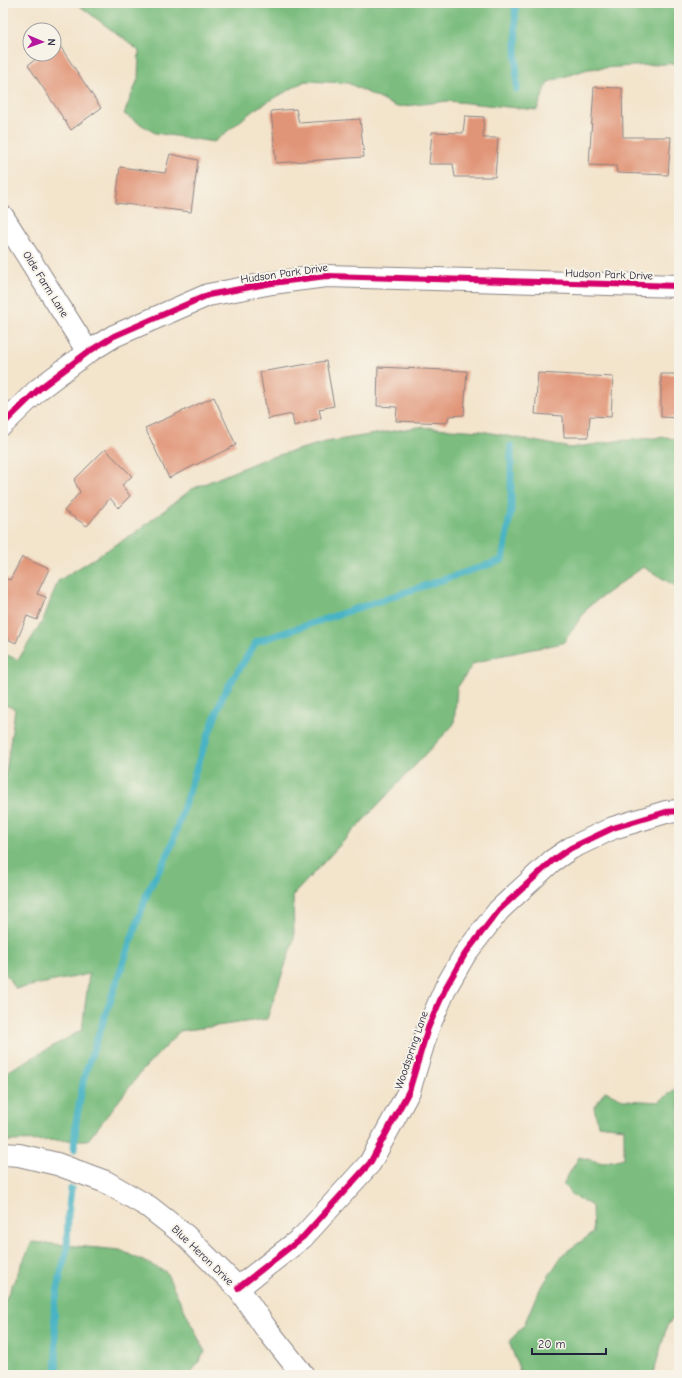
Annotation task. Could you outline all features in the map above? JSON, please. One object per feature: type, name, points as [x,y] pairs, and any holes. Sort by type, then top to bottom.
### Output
[{"type":"street","name":"Olde Farm Lane","points":[[3,217],[88,352]]},
{"type":"street","name":"Hudson Park Drive","points":[[3,424],[39,389],[88,352],[114,336],[208,295],[272,283],[326,276],[679,286]]},
{"type":"street","name":"Woodspring Lane","points":[[238,1288],[303,1236],[370,1163],[409,1090],[428,1028],[446,987],[465,954],[499,910],[552,861],[571,848],[613,828],[666,812],[679,811]]},
{"type":"street","name":"Blue Heron Drive","points":[[3,1154],[19,1155],[56,1164],[106,1182],[149,1207],[186,1236],[238,1288],[265,1327],[303,1375]]},
{"type":"green space","points":[[76,3],[679,3],[679,63],[588,69],[548,82],[537,110],[448,101],[397,107],[348,83],[305,81],[255,109],[214,142],[155,133],[124,114],[138,79],[139,51]]},
{"type":"green space","points":[[418,427],[481,431],[571,448],[617,441],[667,437],[679,441],[679,590],[674,585],[643,567],[589,606],[563,643],[499,656],[473,664],[457,688],[454,724],[293,895],[294,939],[267,1019],[180,1031],[142,1071],[88,1140],[3,1141],[3,1074],[82,1030],[89,974],[16,989],[3,970],[3,793],[15,709],[3,704],[3,653],[18,660],[43,620],[58,581],[136,532],[192,489],[264,459],[326,442]]},
{"type":"green space","points":[[679,1082],[679,1309],[667,1326],[653,1375],[521,1374],[509,1342],[524,1325],[537,1294],[563,1254],[593,1233],[592,1206],[572,1195],[563,1184],[579,1157],[603,1163],[624,1158],[624,1128],[598,1125],[594,1107],[605,1091],[625,1100],[659,1102],[675,1089]]},
{"type":"green space","points":[[32,1242],[120,1250],[166,1272],[205,1352],[190,1375],[3,1375],[3,1305]]},
{"type":"building","points":[[62,49],[101,108],[71,130],[28,65],[32,62],[62,62]]},
{"type":"building","points":[[594,87],[622,88],[623,137],[671,137],[668,175],[617,173],[616,166],[589,165]]},
{"type":"building","points":[[296,109],[299,123],[360,119],[364,157],[276,163],[271,111]]},
{"type":"building","points":[[465,116],[484,117],[483,138],[498,138],[495,177],[455,177],[453,164],[429,164],[432,132],[463,133]]},
{"type":"building","points":[[170,154],[198,160],[191,212],[116,203],[120,167],[165,173]]},
{"type":"building","points":[[326,361],[334,406],[319,409],[321,418],[294,426],[292,414],[268,419],[260,372]]},
{"type":"building","points":[[378,367],[467,371],[464,415],[449,416],[447,423],[396,421],[397,407],[377,406]]},
{"type":"building","points":[[538,373],[613,377],[611,417],[590,416],[588,437],[564,437],[563,416],[535,414]]},
{"type":"building","points":[[661,374],[679,374],[679,418],[661,417]]},
{"type":"building","points":[[214,397],[236,445],[169,478],[145,428]]},
{"type":"building","points":[[105,449],[132,476],[122,485],[130,496],[118,508],[110,498],[87,526],[64,511],[80,492],[74,480]]},
{"type":"building","points":[[22,557],[49,569],[37,594],[46,597],[37,620],[27,616],[16,643],[3,637],[3,578],[10,580]]},
{"type":"waterway","points":[[515,3],[517,89]]},
{"type":"waterway","points":[[74,1149],[76,1122],[84,1077],[148,891],[170,850],[197,766],[223,695],[256,642],[502,560],[511,510],[511,446]]},
{"type":"waterway","points":[[57,1375],[54,1308],[67,1249],[68,1215],[71,1189]]},
{"type":"cycle path","points":[[3,424],[39,389],[88,352],[114,336],[208,295],[272,283],[326,276],[679,286]]},
{"type":"cycle path","points":[[238,1288],[303,1237],[370,1163],[409,1091],[428,1028],[446,987],[465,954],[499,910],[552,861],[571,848],[613,828],[666,812],[679,811]]}]
